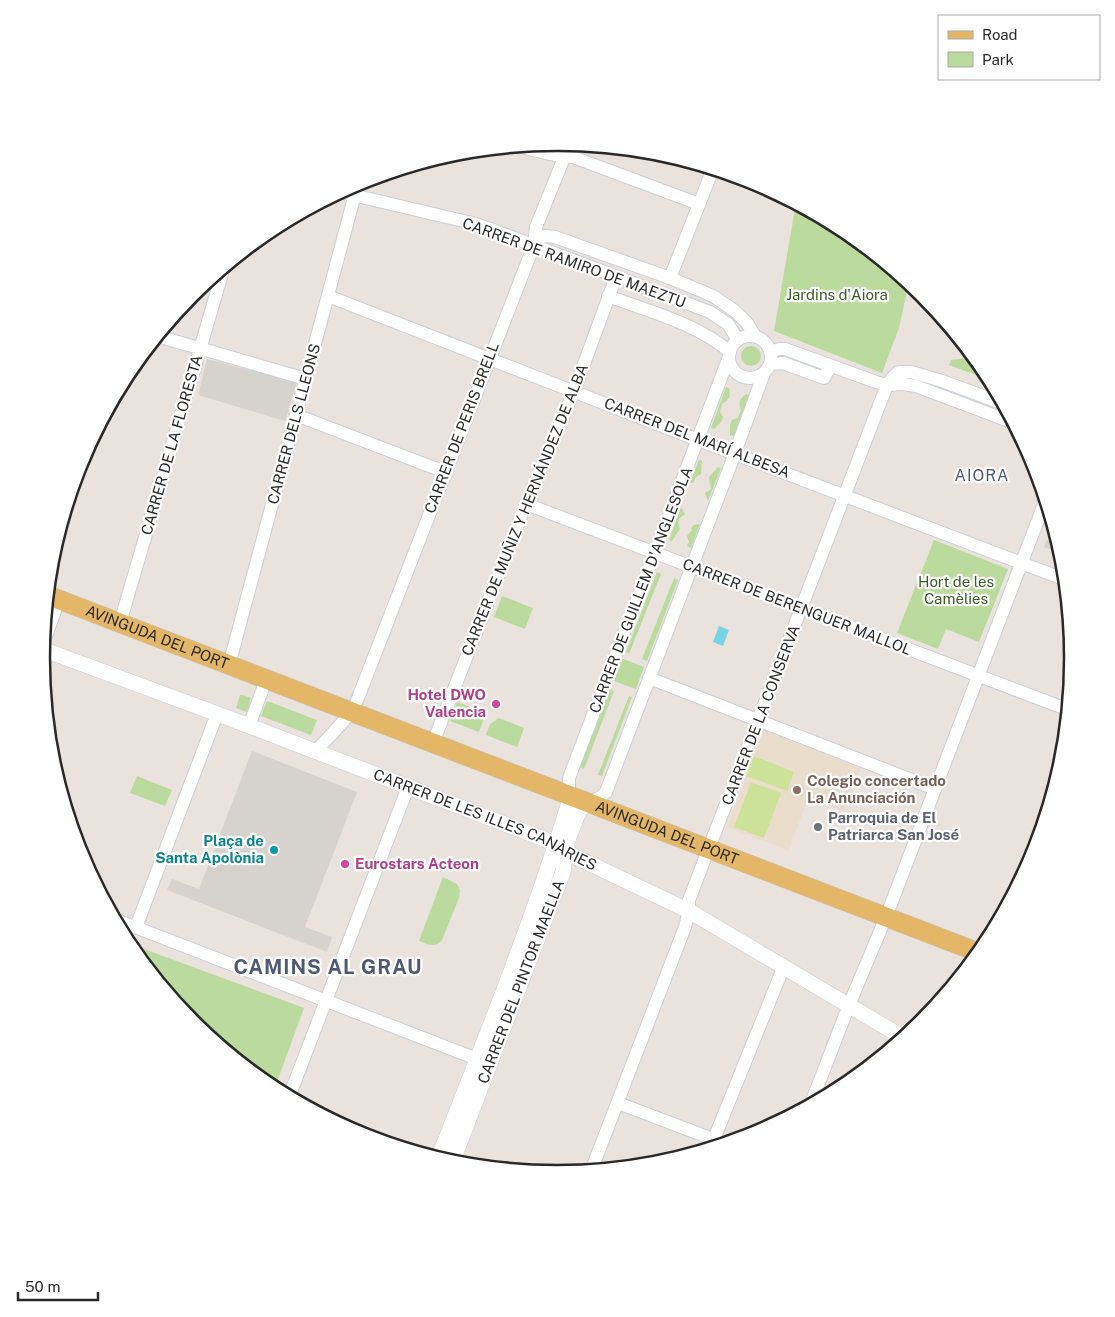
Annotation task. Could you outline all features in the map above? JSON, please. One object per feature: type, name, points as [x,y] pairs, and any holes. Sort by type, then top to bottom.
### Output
[{"type":"main road","name":"AVINGUDA DEL PORT","points":[[53,598],[972,950]]},
{"type":"street","points":[[543,151],[573,157],[699,204]]},
{"type":"street","name":"CARRER DE PERIS BRELL","points":[[352,712],[534,242],[536,227],[566,151]]},
{"type":"street","points":[[670,278],[711,175]]},
{"type":"street","name":"CARRER DE RAMIRO DE MAEZTU","points":[[351,195],[472,223],[534,242],[616,277],[717,316],[728,324],[738,340]]},
{"type":"street","name":"CARRER DELS LLEONS","points":[[229,665],[354,196]]},
{"type":"street","name":"CARRER DE RAMIRO DE MAEZTU","points":[[534,242],[546,236],[556,237],[670,278],[713,296],[731,308],[747,323],[755,336]]},
{"type":"street","name":"CARRER DE MUÑIZ Y HERNÁNDEZ DE ALBA","points":[[433,743],[526,504],[574,391],[616,277]]},
{"type":"street","name":"CARRER DE LA FLORESTA","points":[[120,623],[220,280]]},
{"type":"street","name":"CARRER DEL MARÍ ALBESA","points":[[328,296],[698,440],[1058,577]]},
{"type":"street","name":"CARRER DE RAMIRO DE MAEZTU","points":[[608,296],[691,327],[716,340],[730,354]]},
{"type":"street","points":[[588,803],[601,797],[606,792],[768,363],[765,342],[755,336],[744,337],[738,340],[730,354],[732,368],[741,376],[753,378],[768,363],[778,349],[785,350],[876,382],[916,386],[1005,420]]},
{"type":"street","points":[[165,338],[306,379]]},
{"type":"street","name":"CARRER DE GUILLEM D'ANGLESOLA","points":[[569,796],[569,778],[730,354]]},
{"type":"street","points":[[887,384],[899,372],[910,372],[942,381],[994,400]]},
{"type":"street","name":"CARRER DE LA CONSERVA","points":[[593,1165],[685,927],[689,912],[689,900],[802,610],[844,494],[887,384]]},
{"type":"street","points":[[296,415],[445,472]]},
{"type":"street","name":"CARRER DE BERENGUER MALLOL","points":[[526,504],[1063,708]]},
{"type":"street","points":[[814,1096],[886,917],[1042,509]]},
{"type":"street","name":"CARRER DE LES ILLES CANÀRIES","points":[[50,653],[316,751],[544,839],[560,849],[689,912],[898,1034]]},
{"type":"street","points":[[649,678],[935,789]]},
{"type":"street","points":[[249,726],[266,680]]},
{"type":"street","points":[[316,751],[352,712]]},
{"type":"street","points":[[136,927],[217,714]]},
{"type":"street","points":[[292,1090],[408,787]]},
{"type":"street","name":"CARRER DEL PINTOR MAELLA","points":[[441,1152],[484,1061],[563,872],[560,849],[569,796]]},
{"type":"street","name":"CARRER DEL PINTOR MAELLA","points":[[560,849],[567,842],[579,811],[588,803]]},
{"type":"street","points":[[125,923],[484,1061]]},
{"type":"street","points":[[721,1139],[784,966]]},
{"type":"street","name":"CARRER DEL PINTOR MAELLA","points":[[454,1155],[484,1061]]},
{"type":"street","points":[[618,1103],[716,1141]]},
{"type":"shaded area","points":[[207,359],[297,382],[285,421],[198,395]]},
{"type":"shaded area","points":[[1047,540],[1051,541],[1053,550],[1044,547]]},
{"type":"shaded area","name":"Colegio concertado La Anunciación","points":[[764,730],[861,767],[844,811],[809,797],[789,851],[727,827]]},
{"type":"shaded area","name":"Plaça de Santa Apolònia","points":[[252,751],[357,792],[305,927],[332,937],[327,952],[167,890],[172,879],[199,889]]},
{"type":"green space","name":"Jardins d'Aiora","points":[[795,210],[866,256],[907,291],[899,328],[882,373],[774,331]]},
{"type":"green space","points":[[751,346],[758,349],[761,356],[758,363],[751,366],[744,363],[741,356],[744,349]]},
{"type":"green space","points":[[966,358],[978,376],[949,365],[951,360]]},
{"type":"green space","points":[[726,387],[729,388],[730,396],[722,404],[720,412],[723,417],[714,429],[711,428]]},
{"type":"green space","points":[[746,394],[749,395],[734,436],[730,435],[730,425],[732,420],[738,418],[741,410],[740,401]]},
{"type":"green space","points":[[699,460],[702,461],[701,474],[696,477],[693,483],[690,483]]},
{"type":"green space","points":[[718,467],[721,468],[708,501],[705,493],[711,489],[709,477]]},
{"type":"green space","points":[[681,507],[685,514],[679,520],[680,529],[672,541],[669,540]]},
{"type":"green space","points":[[700,524],[691,548],[687,546],[689,542],[687,536],[694,525]]},
{"type":"green space","name":"Hort de les Camèlies","points":[[934,540],[1008,569],[979,642],[946,629],[938,649],[897,633]]},
{"type":"green space","points":[[657,572],[661,574],[629,654],[626,652]]},
{"type":"green space","points":[[674,578],[678,580],[647,661],[642,659]]},
{"type":"green space","points":[[502,596],[533,608],[525,629],[494,617]]},
{"type":"green space","points":[[623,659],[644,667],[636,689],[614,681]]},
{"type":"green space","points":[[611,689],[614,691],[584,769],[580,767]]},
{"type":"green space","points":[[240,695],[251,698],[247,712],[236,708]]},
{"type":"green space","points":[[629,696],[632,697],[602,776],[598,775]]},
{"type":"green space","points":[[267,701],[317,720],[311,735],[261,716]]},
{"type":"green space","points":[[457,702],[484,712],[479,732],[450,721]]},
{"type":"green space","points":[[499,718],[524,728],[517,747],[486,735],[490,724]]},
{"type":"green space","points":[[754,756],[794,772],[787,791],[746,776]]},
{"type":"green space","points":[[137,776],[172,790],[165,806],[130,793]]},
{"type":"green space","points":[[751,782],[781,793],[764,838],[734,827]]},
{"type":"green space","points":[[443,877],[457,884],[460,890],[459,898],[442,940],[437,944],[431,945],[419,941]]},
{"type":"green space","points":[[144,949],[304,1008],[277,1081],[223,1040],[199,1017],[176,993]]},
{"type":"water","points":[[719,626],[729,630],[723,646],[713,642]]},
{"type":"place","name":"Hotel DWO Valencia","points":[[496,704]]},
{"type":"place","name":"Colegio concertado La Anunciación","points":[[797,790]]},
{"type":"place","name":"Parroquia de El Patriarca San José","points":[[818,827]]},
{"type":"place","name":"Plaça de Santa Apolònia","points":[[274,850]]},
{"type":"place","name":"Eurostars Acteon","points":[[345,864]]},
{"type":"district","name":"AIORA","points":[[982,475]]},
{"type":"district","name":"CAMINS AL GRAU","points":[[328,967]]}]
